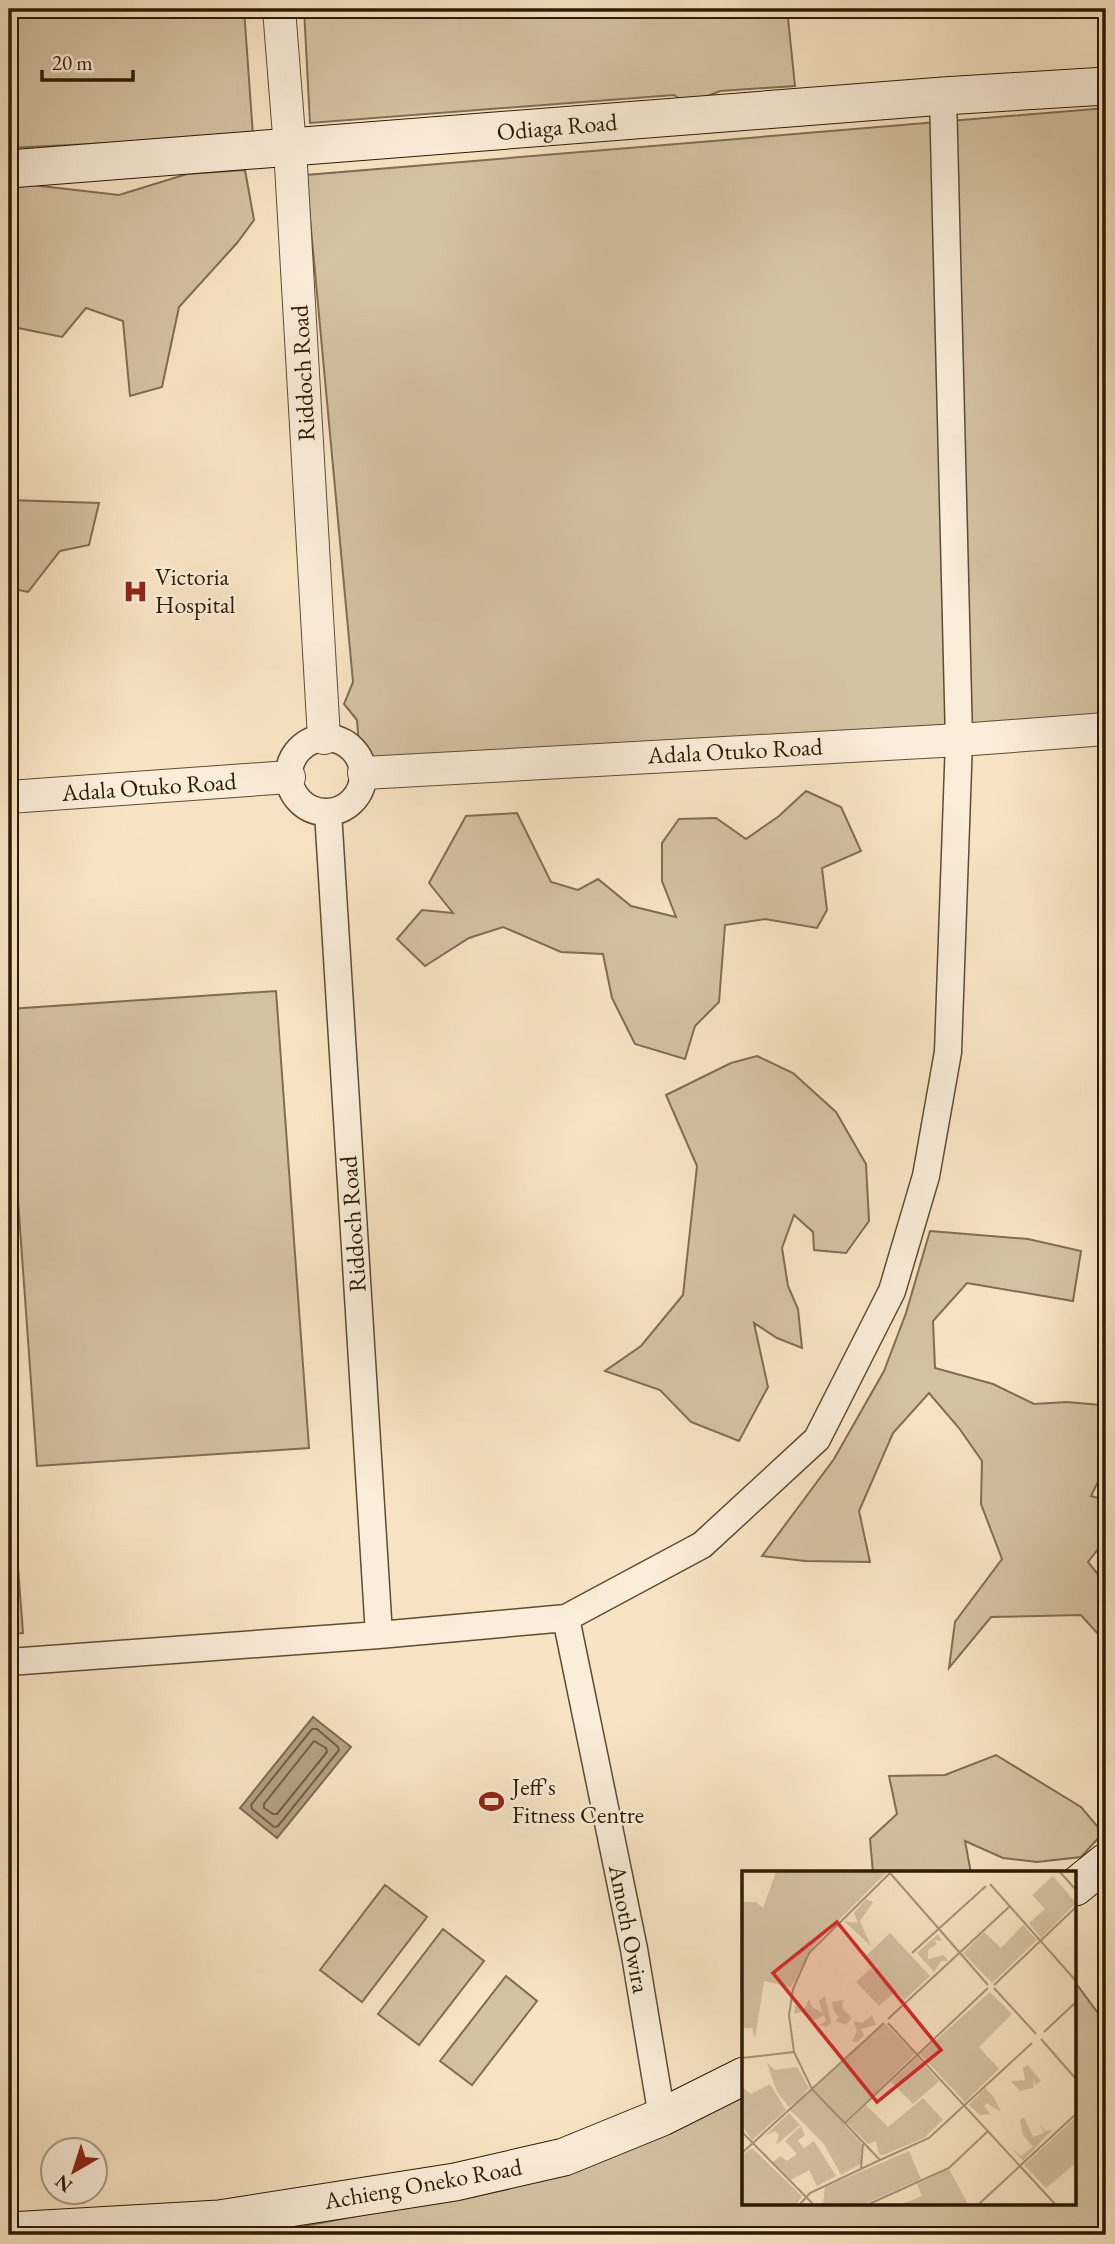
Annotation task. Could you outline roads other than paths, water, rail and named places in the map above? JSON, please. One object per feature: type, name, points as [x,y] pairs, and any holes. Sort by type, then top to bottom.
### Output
[{"type":"main road","name":"Odiaga Road","points":[[9,169],[943,96],[1106,86]]},
{"type":"main road","points":[[1076,1886],[1106,1862]]},
{"type":"main road","name":"Achieng Oneko Road","points":[[9,2231],[221,2227],[455,2182],[564,2157],[662,2117],[742,2077]]},
{"type":"street","name":"Riddoch Road","points":[[279,9],[290,148],[324,737]]},
{"type":"street","points":[[9,1662],[379,1635],[566,1618],[702,1545],[817,1439],[892,1291],[926,1176],[948,1052],[959,740],[943,96]]},
{"type":"street","name":"Adala Otuko Road","points":[[364,773],[959,740],[1106,729]]},
{"type":"street","points":[[324,737],[339,740],[351,747],[360,759],[364,773],[362,788],[354,800],[342,809],[328,813],[314,810],[301,802],[293,791],[289,777],[291,762],[298,750],[310,741],[324,737]]},
{"type":"street","name":"Adala Otuko Road","points":[[9,797],[289,777]]},
{"type":"street","name":"Riddoch Road","points":[[328,813],[379,1635]]},
{"type":"street","name":"Amoth Owira","points":[[566,1618],[634,1949],[662,2117]]},
{"type":"water","points":[[313,1717],[351,1747],[277,1838],[240,1808]]},
{"type":"place","name":"Victoria Hospital","points":[[135,591]]},
{"type":"place","name":"Jeff's Fitness Centre","points":[[492,1801]]}]
